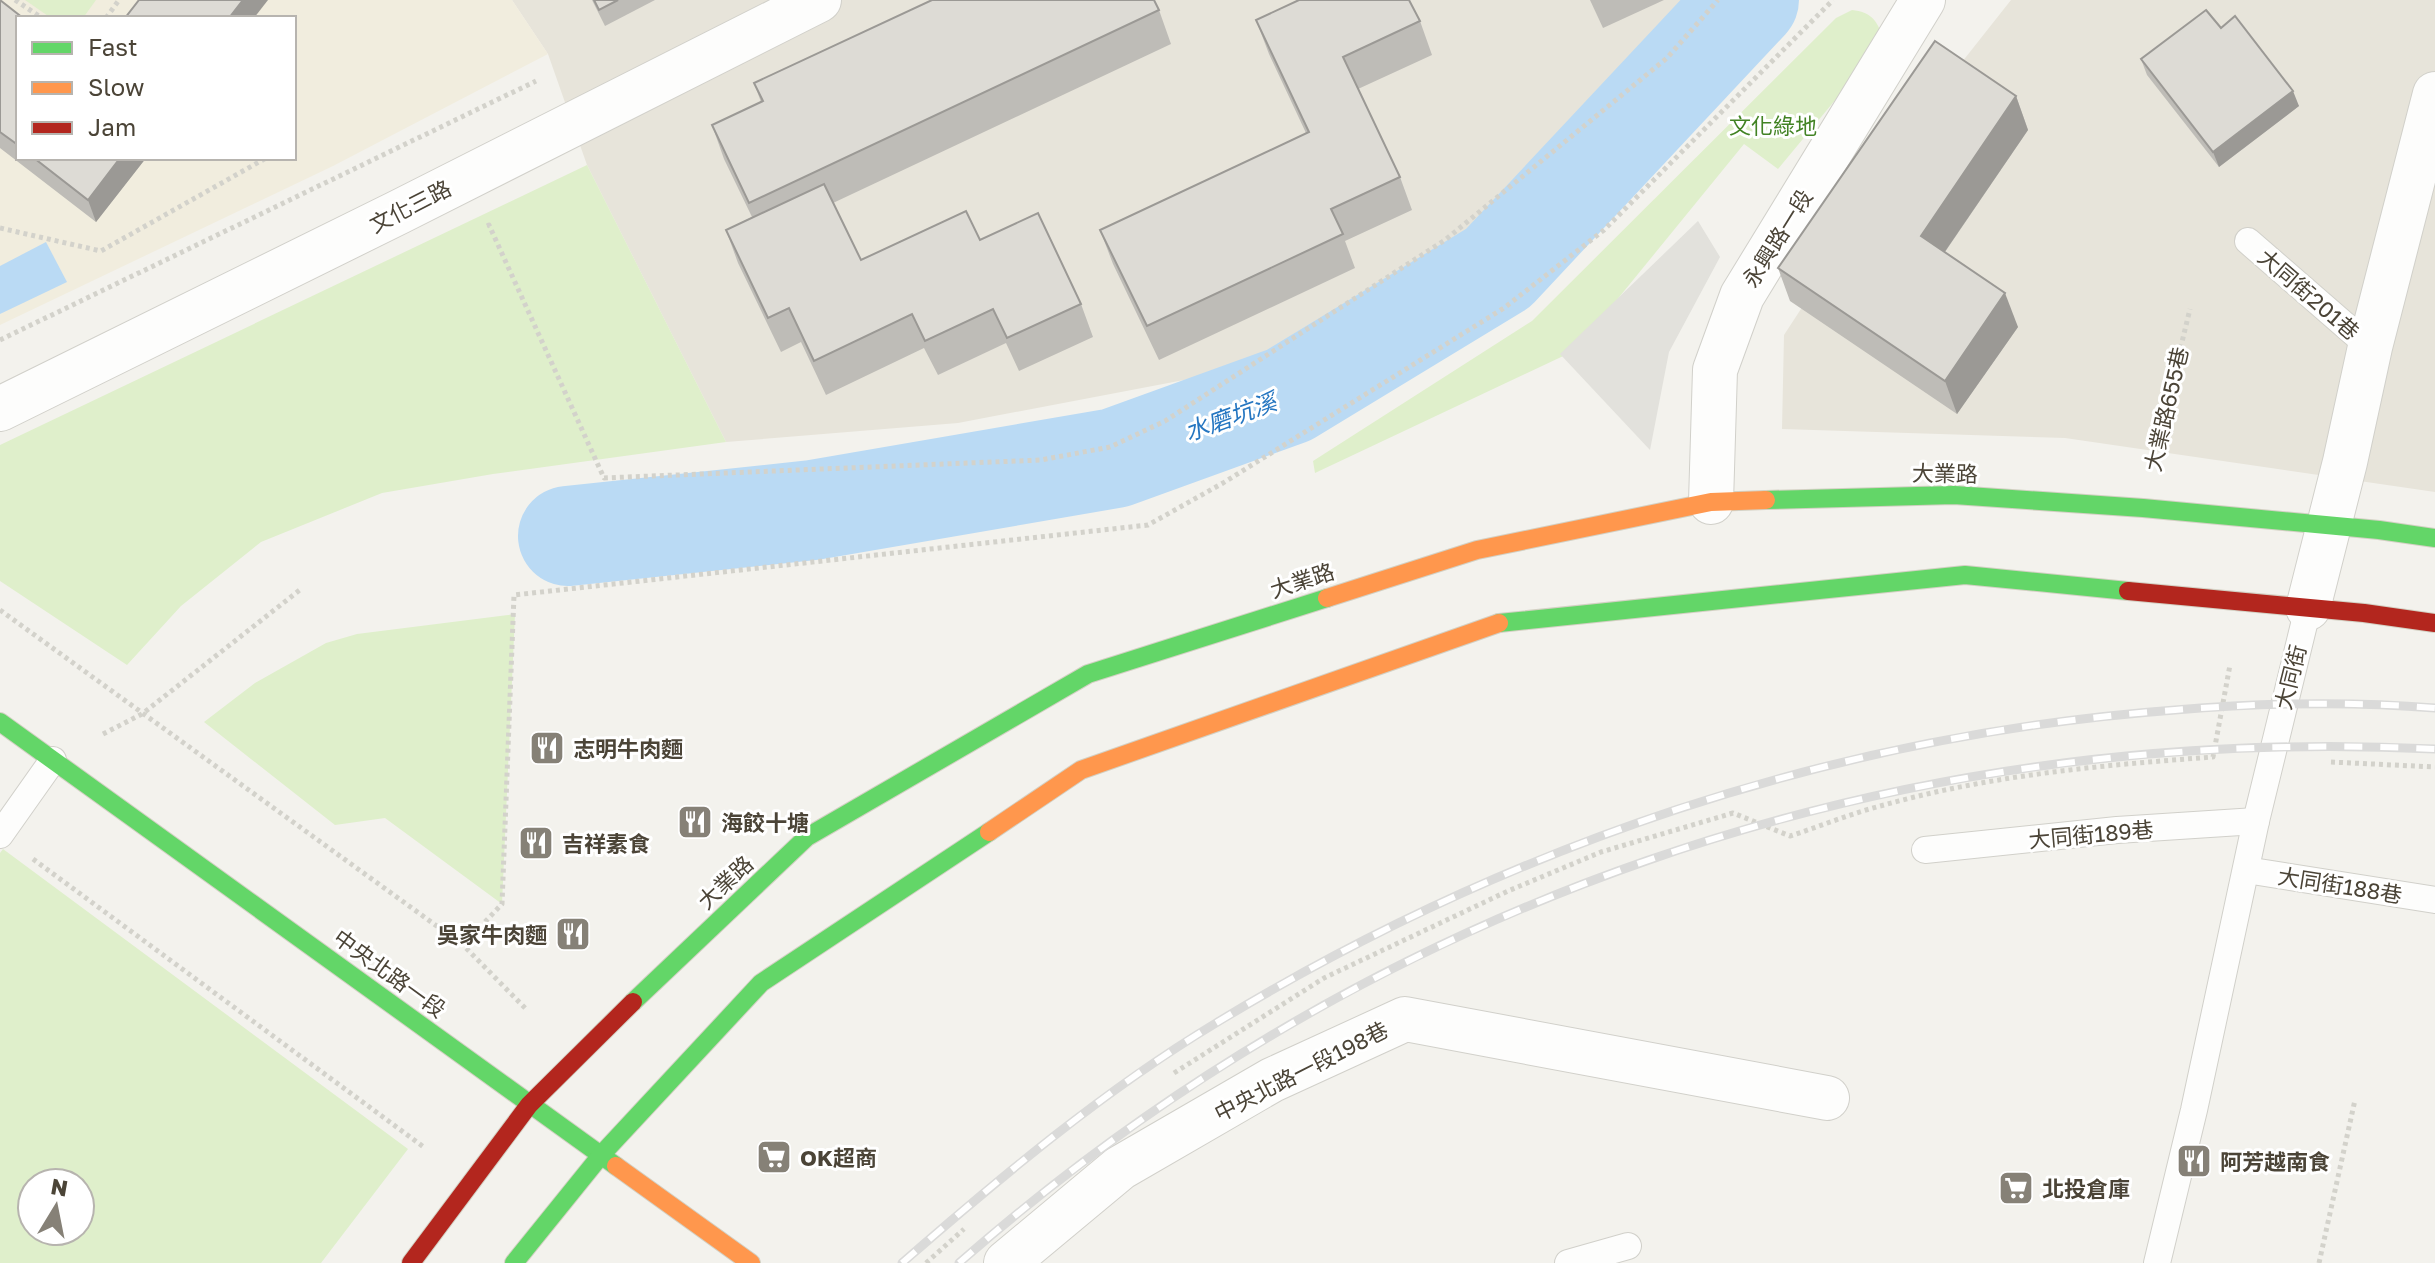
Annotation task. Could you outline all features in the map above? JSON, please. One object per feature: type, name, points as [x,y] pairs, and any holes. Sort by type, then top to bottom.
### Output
[{"type":"main road","name":"大業路","points":[[411,1263],[529,1105],[583,1049],[807,837],[1088,674],[1477,550],[1711,502],[1954,495],[2143,508],[2435,538]]},
{"type":"main road","points":[[514,1263],[602,1154],[761,983],[1081,770],[1493,624],[1965,575],[2435,623]]},
{"type":"main road","name":"中央北路一段","points":[[0,722],[751,1263]]},
{"type":"street","name":"文化三路","points":[[0,409],[819,0]]},
{"type":"street","name":"永興路一段","points":[[1711,502],[1715,370],[1742,296],[1923,0]]},
{"type":"street","name":"大同街","points":[[2308,608],[2330,526],[2370,347],[2435,94]]},
{"type":"street","name":"中央北路一段198巷","points":[[1006,1263],[1120,1168],[1272,1080],[1405,1019],[1827,1098]]},
{"type":"lane","name":"大同街201巷","points":[[2248,241],[2370,347]]},
{"type":"lane","name":"大同街","points":[[2160,1263],[2256,821],[2308,608]]},
{"type":"lane","points":[[0,835],[53,760]]},
{"type":"lane","name":"大同街189巷","points":[[1925,850],[2117,830],[2256,821]]},
{"type":"lane","name":"大同街188巷","points":[[2246,870],[2435,900]]},
{"type":"lane","points":[[1568,1263],[1628,1246]]},
{"type":"path","points":[[15,0],[39,16]]},
{"type":"path","points":[[475,232],[489,225],[604,478],[1041,460],[1110,447],[1165,421],[1445,240],[1667,58],[1718,0]]},
{"type":"path","points":[[463,945],[502,904],[514,595],[1148,525],[1223,483],[1504,308],[1604,230],[1833,0]]},
{"type":"path","points":[[0,340],[547,75]]},
{"type":"path","points":[[0,228],[101,251],[262,160]]},
{"type":"path","name":"大業路655巷","points":[[2143,508],[2190,309]]},
{"type":"path","points":[[53,760],[142,714],[301,589]]},
{"type":"path","points":[[0,610],[463,945],[527,1010]]},
{"type":"path","points":[[1165,1079],[1324,978],[1508,891],[1601,852],[1733,813],[1790,836],[1884,805],[1983,783],[2110,766],[2213,757],[2230,665]]},
{"type":"path","points":[[2331,762],[2435,767]]},
{"type":"path","points":[[0,835],[425,1148]]},
{"type":"path","points":[[2319,1263],[2355,1100]]},
{"type":"path","points":[[926,1263],[970,1224]]},
{"type":"shaded area","points":[[0,0],[512,0],[548,54],[333,166],[0,325]]},
{"type":"shaded area","points":[[512,0],[1796,0],[1517,277],[1295,359],[958,423],[726,442],[587,165],[548,54]]},
{"type":"shaded area","points":[[2011,0],[2435,0],[2435,492],[2065,438],[1782,429],[1784,335],[1962,62]]},
{"type":"shaded area","points":[[1698,221],[1720,257],[1669,352],[1650,450],[1560,354]]},
{"type":"green space","points":[[25,0],[96,0],[84,16],[48,16]]},
{"type":"green space","name":"文化綠地","points":[[1852,10],[1869,15],[1878,26],[1883,38],[1875,52],[1778,169],[1744,144],[1576,350],[1315,473],[1313,461],[1532,321],[1836,18]]},
{"type":"green space","points":[[587,165],[726,442],[493,474],[382,493],[261,542],[181,606],[127,665],[0,581],[0,445]]},
{"type":"green space","points":[[515,614],[502,904],[385,818],[335,825],[204,722],[255,683],[326,643],[357,634]]},
{"type":"green space","points":[[3,849],[408,1149],[321,1263],[0,1263],[0,853]]},
{"type":"water","points":[[46,242],[67,282],[0,314],[0,266]]},
{"type":"building","points":[[0,0],[20,16],[16,16],[16,144],[0,132]]},
{"type":"building","points":[[139,0],[243,0],[231,16],[127,16]]},
{"type":"building","points":[[594,0],[618,0],[599,10]]},
{"type":"building","points":[[932,0],[1154,0],[1159,10],[749,203],[712,125],[763,101],[754,83]]},
{"type":"building","points":[[1299,0],[1409,0],[1420,21],[1343,57],[1400,177],[1331,209],[1343,234],[1147,326],[1100,230],[1309,132],[1256,20]]},
{"type":"building","points":[[2206,10],[2221,28],[2235,16],[2293,91],[2213,152],[2141,59]]},
{"type":"building","points":[[1935,41],[2016,96],[1921,236],[2005,293],[1945,381],[1778,268]]},
{"type":"building","points":[[37,160],[118,160],[88,200]]},
{"type":"building","points":[[824,184],[861,260],[966,211],[980,240],[1038,213],[1081,304],[1007,338],[993,309],[925,341],[912,314],[814,361],[789,308],[768,318],[726,230]]},
{"type":"waterway","name":"水磨坑溪","points":[[568,536],[813,510],[1115,458],[1289,395],[1498,268],[1749,0]]},
{"type":"railway","points":[[902,1263],[1015,1167],[1093,1106],[1174,1049],[1327,960],[1441,903],[1557,853],[1677,810],[1798,773],[1922,745],[2048,723],[2272,704],[2370,704],[2435,708]]},
{"type":"railway","points":[[959,1263],[1118,1136],[1287,1027],[1463,935],[1646,861],[1836,805],[2032,768],[2231,749],[2435,749]]},
{"type":"traffic: fast","points":[[1766,500],[1954,495],[2143,508],[2435,538]]},
{"type":"traffic: fast","points":[[1499,623],[1965,575],[2128,591]]},
{"type":"traffic: fast","points":[[633,1002],[807,837],[1088,674],[1327,598]]},
{"type":"traffic: fast","points":[[0,722],[616,1166]]},
{"type":"traffic: fast","points":[[514,1263],[602,1154],[761,983],[989,832]]},
{"type":"traffic: slow","points":[[1327,598],[1477,550],[1711,502],[1766,500]]},
{"type":"traffic: slow","points":[[989,832],[1081,770],[1499,623]]},
{"type":"traffic: slow","points":[[616,1166],[751,1263]]},
{"type":"traffic: jam","points":[[2128,591],[2364,613],[2435,623]]},
{"type":"traffic: jam","points":[[411,1263],[529,1105],[633,1002]]},
{"type":"place","name":"志明牛肉麵","points":[[547,748]]},
{"type":"place","name":"海餃十塘","points":[[695,822]]},
{"type":"place","name":"吉祥素食","points":[[536,843]]},
{"type":"place","name":"吳家牛肉麵","points":[[573,934]]},
{"type":"place","name":"OK超商","points":[[774,1157]]},
{"type":"place","name":"阿芳越南食","points":[[2194,1161]]},
{"type":"place","name":"北投倉庫","points":[[2016,1188]]}]
